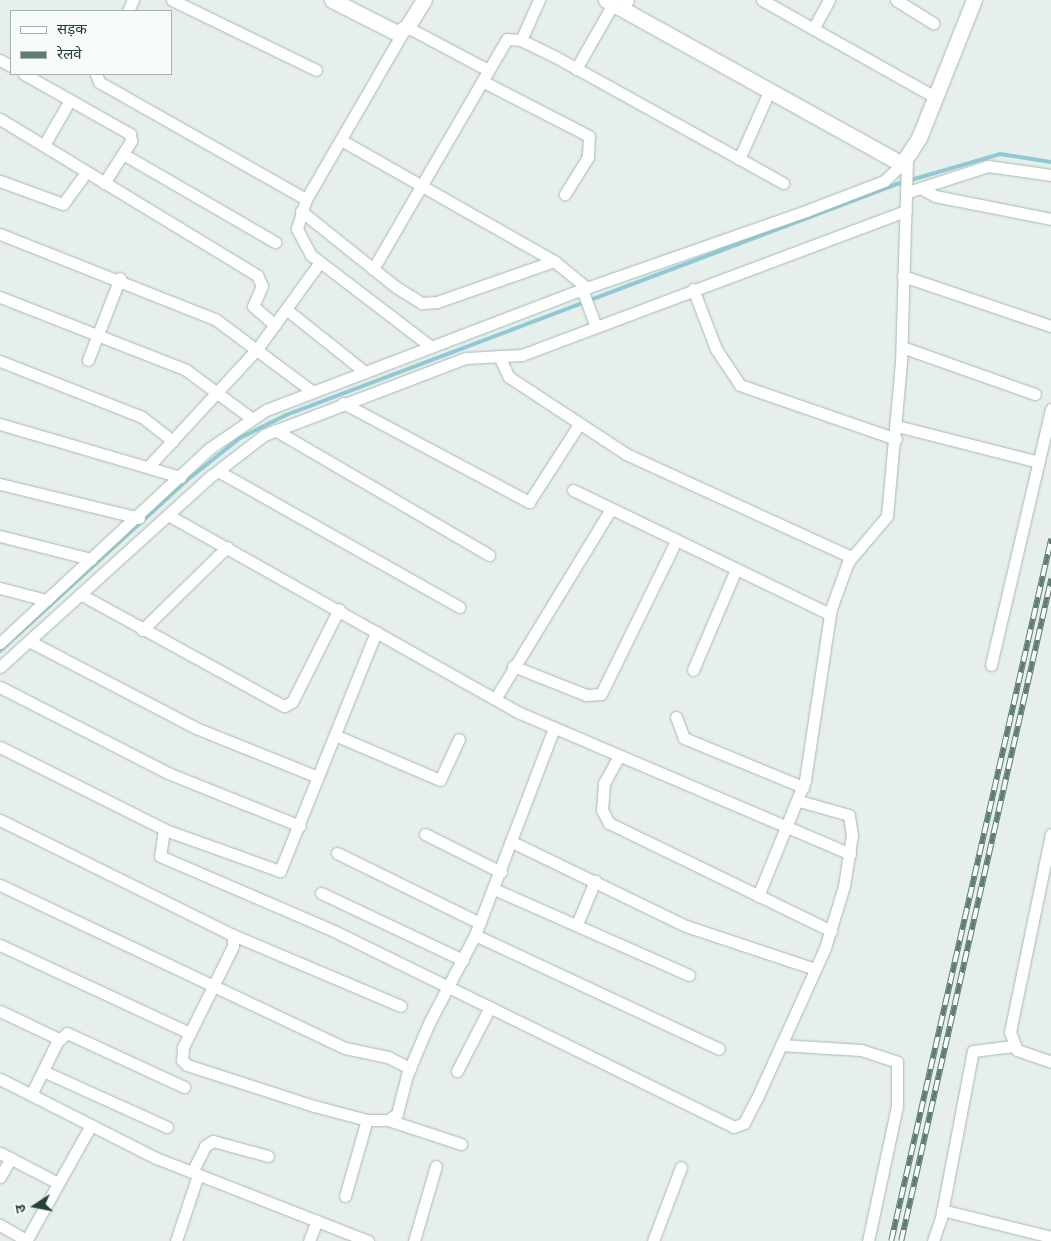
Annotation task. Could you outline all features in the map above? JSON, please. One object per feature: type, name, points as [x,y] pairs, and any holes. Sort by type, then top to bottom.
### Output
[{"type":"street","points":[[172,0],[316,70]]},
{"type":"street","points":[[332,0],[390,32],[405,29],[488,70]]},
{"type":"street","points":[[424,0],[306,198],[301,211],[298,238],[320,262],[430,346]]},
{"type":"street","points":[[521,40],[539,0]]},
{"type":"street","points":[[813,29],[829,0]]},
{"type":"street","points":[[896,0],[933,23]]},
{"type":"street","points":[[758,896],[788,829],[803,787],[830,614],[852,557],[887,516],[898,426],[903,276],[909,177],[935,97],[973,0]]},
{"type":"street","points":[[767,1],[935,97]]},
{"type":"street","points":[[576,69],[617,3],[769,92],[909,177],[935,196],[1051,219]]},
{"type":"street","points":[[373,269],[502,44],[521,40],[783,183]]},
{"type":"street","points":[[26,75],[130,134],[123,154],[104,183]]},
{"type":"street","points":[[96,75],[99,82],[306,198]]},
{"type":"street","points":[[482,81],[590,136],[588,156],[565,194]]},
{"type":"street","points":[[739,159],[769,92]]},
{"type":"street","points":[[44,146],[70,100]]},
{"type":"street","points":[[0,119],[257,275],[262,286],[253,306],[275,325]]},
{"type":"street","points":[[341,140],[554,261],[585,291],[596,327]]},
{"type":"street","points":[[123,154],[275,242]]},
{"type":"street","points":[[0,643],[138,518],[180,477],[251,418],[430,346],[806,212],[884,181],[988,166],[1051,175]]},
{"type":"street","points":[[0,181],[63,204],[86,172]]},
{"type":"street","points":[[301,211],[412,298],[429,303],[554,261]]},
{"type":"street","points":[[0,667],[218,470],[275,430],[466,358],[522,355],[693,289],[906,211]]},
{"type":"street","points":[[0,234],[120,278],[226,325],[313,392]]},
{"type":"street","points":[[148,467],[219,393],[257,349],[320,262]]},
{"type":"street","points":[[903,276],[1051,326]]},
{"type":"street","points":[[88,360],[120,278]]},
{"type":"street","points":[[693,289],[716,349],[740,385],[896,439]]},
{"type":"street","points":[[0,297],[186,370],[251,418]]},
{"type":"street","points":[[287,310],[365,372]]},
{"type":"street","points":[[902,347],[1034,394]]},
{"type":"street","points":[[499,356],[509,377],[578,426],[626,454],[852,557]]},
{"type":"street","points":[[0,361],[142,416],[173,441]]},
{"type":"street","points":[[343,403],[529,502],[578,426]]},
{"type":"street","points":[[991,665],[1051,409]]},
{"type":"street","points":[[0,424],[180,477]]},
{"type":"street","points":[[898,426],[1039,462]]},
{"type":"street","points":[[275,430],[489,555]]},
{"type":"street","points":[[218,470],[459,607]]},
{"type":"street","points":[[0,484],[138,518]]},
{"type":"street","points":[[573,490],[830,614]]},
{"type":"street","points":[[495,699],[513,666],[611,509]]},
{"type":"street","points":[[168,515],[339,609],[495,699],[554,728],[850,854]]},
{"type":"street","points":[[0,536],[91,559]]},
{"type":"street","points":[[513,666],[586,695],[601,694],[676,541]]},
{"type":"street","points":[[142,630],[227,547]]},
{"type":"street","points":[[693,670],[736,569]]},
{"type":"street","points":[[0,588],[46,600]]},
{"type":"street","points":[[80,594],[142,630],[288,706],[339,609]]},
{"type":"street","points":[[0,746],[164,829],[274,872],[285,867],[376,632]]},
{"type":"street","points":[[29,641],[196,728],[318,778]]},
{"type":"street","points":[[0,687],[168,773],[300,826]]},
{"type":"street","points":[[676,717],[684,738],[803,787]]},
{"type":"street","points":[[388,1120],[397,1114],[410,1068],[475,936],[501,872],[554,728]]},
{"type":"street","points":[[337,736],[440,780],[459,739]]},
{"type":"street","points":[[619,756],[604,783],[604,818],[831,931]]},
{"type":"street","points":[[164,829],[158,845],[160,856],[334,931],[734,1127],[748,1118],[815,969],[831,931],[850,854],[849,815],[799,801]]},
{"type":"street","points":[[0,820],[233,935],[401,1006]]},
{"type":"street","points":[[425,834],[501,872]]},
{"type":"street","points":[[1014,1046],[1010,1032],[1014,1000],[1051,834]]},
{"type":"street","points":[[512,842],[686,926],[815,969]]},
{"type":"street","points":[[337,853],[480,923]]},
{"type":"street","points":[[577,924],[595,881]]},
{"type":"street","points":[[0,885],[345,1048],[388,1057],[410,1068]]},
{"type":"street","points":[[494,889],[689,974]]},
{"type":"street","points":[[321,893],[463,960]]},
{"type":"street","points":[[233,935],[233,946],[190,1032],[182,1055],[187,1065],[367,1120],[388,1120],[461,1144]]},
{"type":"street","points":[[475,936],[719,1049]]},
{"type":"street","points":[[0,945],[190,1032]]},
{"type":"street","points":[[458,1071],[490,1008]]},
{"type":"street","points":[[0,1011],[59,1039]]},
{"type":"street","points":[[32,1095],[59,1039],[69,1034],[184,1087]]},
{"type":"street","points":[[781,1045],[861,1050],[897,1062],[897,1106],[868,1241]]},
{"type":"street","points":[[933,1241],[942,1210],[973,1050],[1014,1046],[1051,1062]]},
{"type":"street","points":[[43,1071],[167,1127]]},
{"type":"street","points":[[0,1079],[195,1174],[368,1241]]},
{"type":"street","points":[[345,1196],[367,1120]]},
{"type":"street","points":[[0,1225],[26,1240],[91,1125]]},
{"type":"street","points":[[176,1241],[204,1146],[214,1141],[268,1156]]},
{"type":"street","points":[[0,1153],[58,1183]]},
{"type":"street","points":[[0,1177],[11,1158]]},
{"type":"street","points":[[414,1241],[436,1166]]},
{"type":"street","points":[[653,1241],[681,1166]]},
{"type":"street","points":[[942,1210],[1051,1237]]},
{"type":"street","points":[[309,1241],[317,1220]]},
{"type":"waterway","points":[[0,651],[186,481],[240,438],[286,415],[897,184],[1000,154],[1051,162]]},
{"type":"railway","points":[[891,1241],[1051,539]]},
{"type":"railway","points":[[901,1241],[1051,579]]}]
